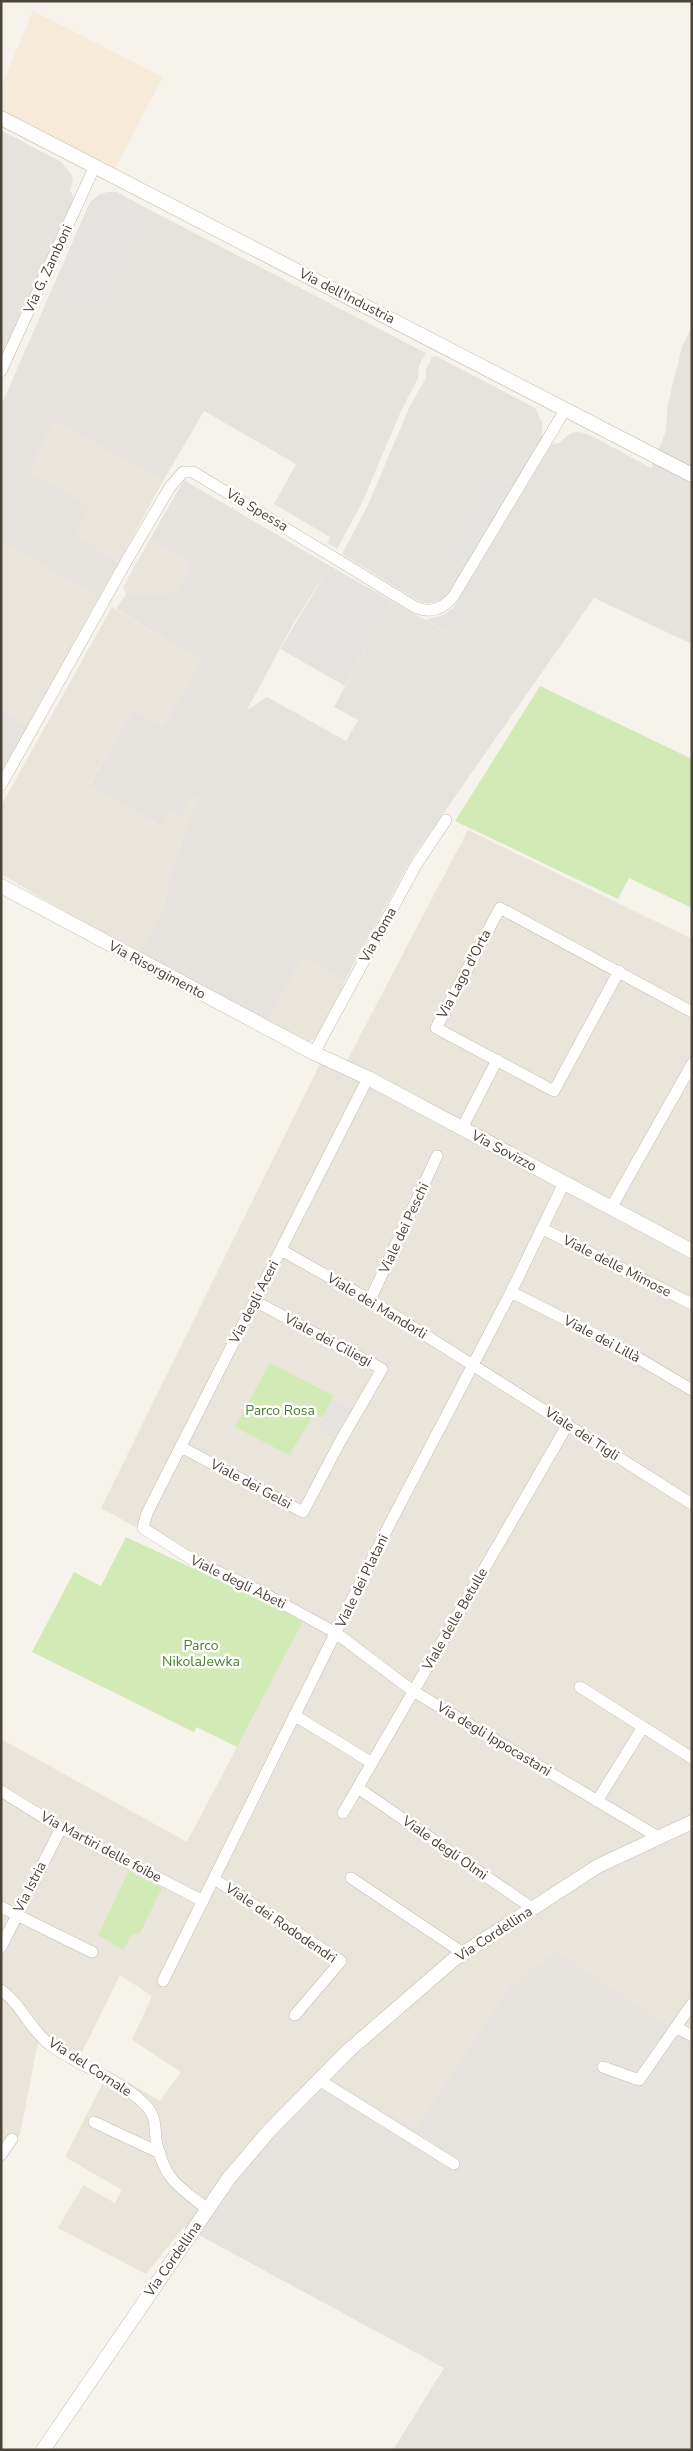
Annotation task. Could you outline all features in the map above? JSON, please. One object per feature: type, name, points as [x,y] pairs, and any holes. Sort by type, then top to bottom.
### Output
[{"type":"street","name":"Via dell'Industria","points":[[1,118],[94,168],[407,327],[692,475]]},
{"type":"street","name":"Via G. Zamboni","points":[[1,371],[94,168]]},
{"type":"street","name":"Via Spessa","points":[[1,785],[156,511],[176,477],[183,472],[193,472],[415,608],[431,611],[445,606],[453,597],[565,410]]},
{"type":"street","name":"Via Roma","points":[[314,1053],[416,865],[446,820]]},
{"type":"street","name":"Via Risorgimento","points":[[1,886],[314,1053]]},
{"type":"street","name":"Via Lago d'Orta","points":[[619,971],[554,1091],[436,1028],[500,908],[619,971],[692,1012]]},
{"type":"street","name":"Via Sovizzo","points":[[314,1053],[368,1078],[692,1251]]},
{"type":"street","points":[[462,1128],[497,1060]]},
{"type":"street","points":[[611,1208],[692,1064]]},
{"type":"street","name":"Via degli Aceri","points":[[143,1528],[148,1513],[181,1447],[368,1078]]},
{"type":"street","name":"Viale dei Peschi","points":[[370,1300],[437,1156]]},
{"type":"street","name":"Viale dei Platani","points":[[163,1981],[294,1715],[472,1364],[543,1229],[564,1183]]},
{"type":"street","name":"Viale delle Mimose","points":[[543,1229],[692,1304]]},
{"type":"street","name":"Viale dei Mandorli","points":[[280,1250],[370,1300],[472,1364]]},
{"type":"street","name":"Viale dei Lillà","points":[[510,1292],[616,1345],[692,1390]]},
{"type":"street","name":"Viale dei Ciliegi","points":[[255,1301],[382,1369],[341,1440]]},
{"type":"street","name":"Viale dei Tigli","points":[[472,1364],[692,1504]]},
{"type":"street","name":"Viale delle Betulle","points":[[343,1813],[568,1424]]},
{"type":"street","name":"Viale dei Gelsi","points":[[181,1447],[303,1512],[341,1440]]},
{"type":"street","name":"Viale degli Abeti","points":[[143,1528],[196,1562],[258,1590],[336,1634]]},
{"type":"street","name":"Via degli Ippocastani","points":[[336,1634],[413,1691],[658,1837]]},
{"type":"street","points":[[580,1687],[692,1758]]},
{"type":"street","points":[[294,1715],[372,1763]]},
{"type":"street","points":[[597,1801],[644,1727]]},
{"type":"street","name":"Viale degli Olmi","points":[[358,1788],[532,1908]]},
{"type":"street","name":"Via Martiri delle foibe","points":[[1,1791],[61,1828],[203,1900]]},
{"type":"street","name":"Via Cordellina","points":[[42,2450],[229,2178],[269,2131],[348,2051],[463,1953],[598,1866],[692,1822]]},
{"type":"street","name":"Via Istria","points":[[1,1947],[61,1828]]},
{"type":"street","points":[[351,1878],[463,1953]]},
{"type":"street","name":"Viale dei Rododendri","points":[[214,1879],[341,1961],[295,2015]]},
{"type":"street","points":[[1,1907],[92,1952]]},
{"type":"street","name":"Via del Cornale","points":[[1,1990],[18,2003],[30,2024],[49,2044],[102,2075],[147,2106],[154,2116],[160,2153],[167,2174],[174,2183],[207,2209]]},
{"type":"street","points":[[603,2067],[639,2080],[692,2004]]},
{"type":"street","points":[[676,2027],[692,2036]]},
{"type":"street","points":[[319,2080],[454,2164]]},
{"type":"street","points":[[94,2122],[160,2153]]},
{"type":"street","points":[[1,2155],[12,2139]]},
{"type":"shaded area","points":[[33,11],[163,77],[114,170],[1,111],[1,87]]},
{"type":"shaded area","points":[[1,130],[61,162],[71,174],[73,181],[70,190],[74,198],[1,360]]},
{"type":"shaded area","points":[[117,192],[150,210],[100,320],[51,291],[90,202],[100,194]]},
{"type":"shaded area","points":[[150,210],[426,353],[419,365],[418,378],[401,411],[362,503],[337,549],[327,543],[330,537],[274,504],[296,464],[204,411],[163,481],[54,420],[30,471],[91,506],[75,535],[119,562],[98,598],[1,541],[1,406],[51,291],[100,320]]},
{"type":"shaded area","points":[[692,326],[692,644],[594,598],[412,858],[344,982],[303,958],[268,1022],[138,955],[164,905],[167,884],[197,797],[194,795],[181,816],[171,810],[161,827],[89,785],[133,709],[163,726],[200,661],[116,609],[126,594],[175,592],[191,564],[150,539],[184,480],[330,566],[293,624],[247,710],[267,697],[346,741],[358,720],[334,707],[392,601],[451,635],[487,575],[477,569],[552,444],[559,443],[571,433],[588,434],[651,468],[666,431],[668,403],[682,347]]},
{"type":"shaded area","points":[[436,356],[535,408],[542,423],[542,440],[514,484],[490,472],[446,551],[468,564],[450,594],[444,600],[422,603],[342,554],[368,505],[409,408],[426,378],[426,369],[432,357]]},
{"type":"shaded area","points":[[54,419],[163,481],[119,562],[74,535],[91,506],[30,471]]},
{"type":"shaded area","points":[[490,472],[514,484],[468,564],[446,551]]},
{"type":"shaded area","points":[[150,539],[191,564],[175,592],[126,594],[123,587]]},
{"type":"shaded area","points":[[1,541],[98,598],[28,726],[1,709]]},
{"type":"shaded area","points":[[330,566],[392,601],[345,686],[280,649]]},
{"type":"shaded area","points":[[477,569],[487,575],[452,635],[425,620],[443,615],[453,608]]},
{"type":"shaded area","points":[[112,607],[200,661],[163,726],[133,709],[89,784],[160,827],[171,809],[194,795],[197,797],[167,884],[164,905],[138,955],[1,874],[1,806]]},
{"type":"shaded area","points":[[1,709],[28,726],[1,773]]},
{"type":"shaded area","points":[[468,830],[692,939],[692,2042],[678,2033],[506,1990],[415,2128],[317,2071],[206,2191],[184,2227],[146,2274],[58,2228],[83,2185],[115,2203],[122,2190],[65,2157],[109,2071],[160,2101],[181,2072],[132,2040],[152,1996],[120,1975],[80,2056],[40,2032],[20,2134],[1,2163],[1,1739],[187,1842],[304,1620],[101,1508],[321,1062],[341,1072]]},
{"type":"shaded area","points":[[303,958],[344,982],[315,1039],[308,1042],[268,1022]]},
{"type":"shaded area","points":[[334,1399],[355,1410],[338,1441],[317,1428]]},
{"type":"shaded area","points":[[557,1951],[692,2042],[692,2450],[393,2450],[444,2368],[184,2227],[206,2191],[317,2070],[415,2128],[506,1990]]},
{"type":"green space","points":[[540,686],[692,759],[692,908],[629,878],[618,899],[455,821]]},
{"type":"green space","name":"Parco Rosa","points":[[270,1363],[334,1396],[322,1418],[314,1415],[289,1455],[235,1427]]},
{"type":"green space","name":"Parco NikolaJewka","points":[[126,1537],[304,1620],[237,1747],[196,1727],[194,1732],[32,1652],[74,1572],[101,1586]]},
{"type":"green space","points":[[129,1871],[162,1888],[139,1935],[133,1933],[123,1950],[98,1935]]}]
